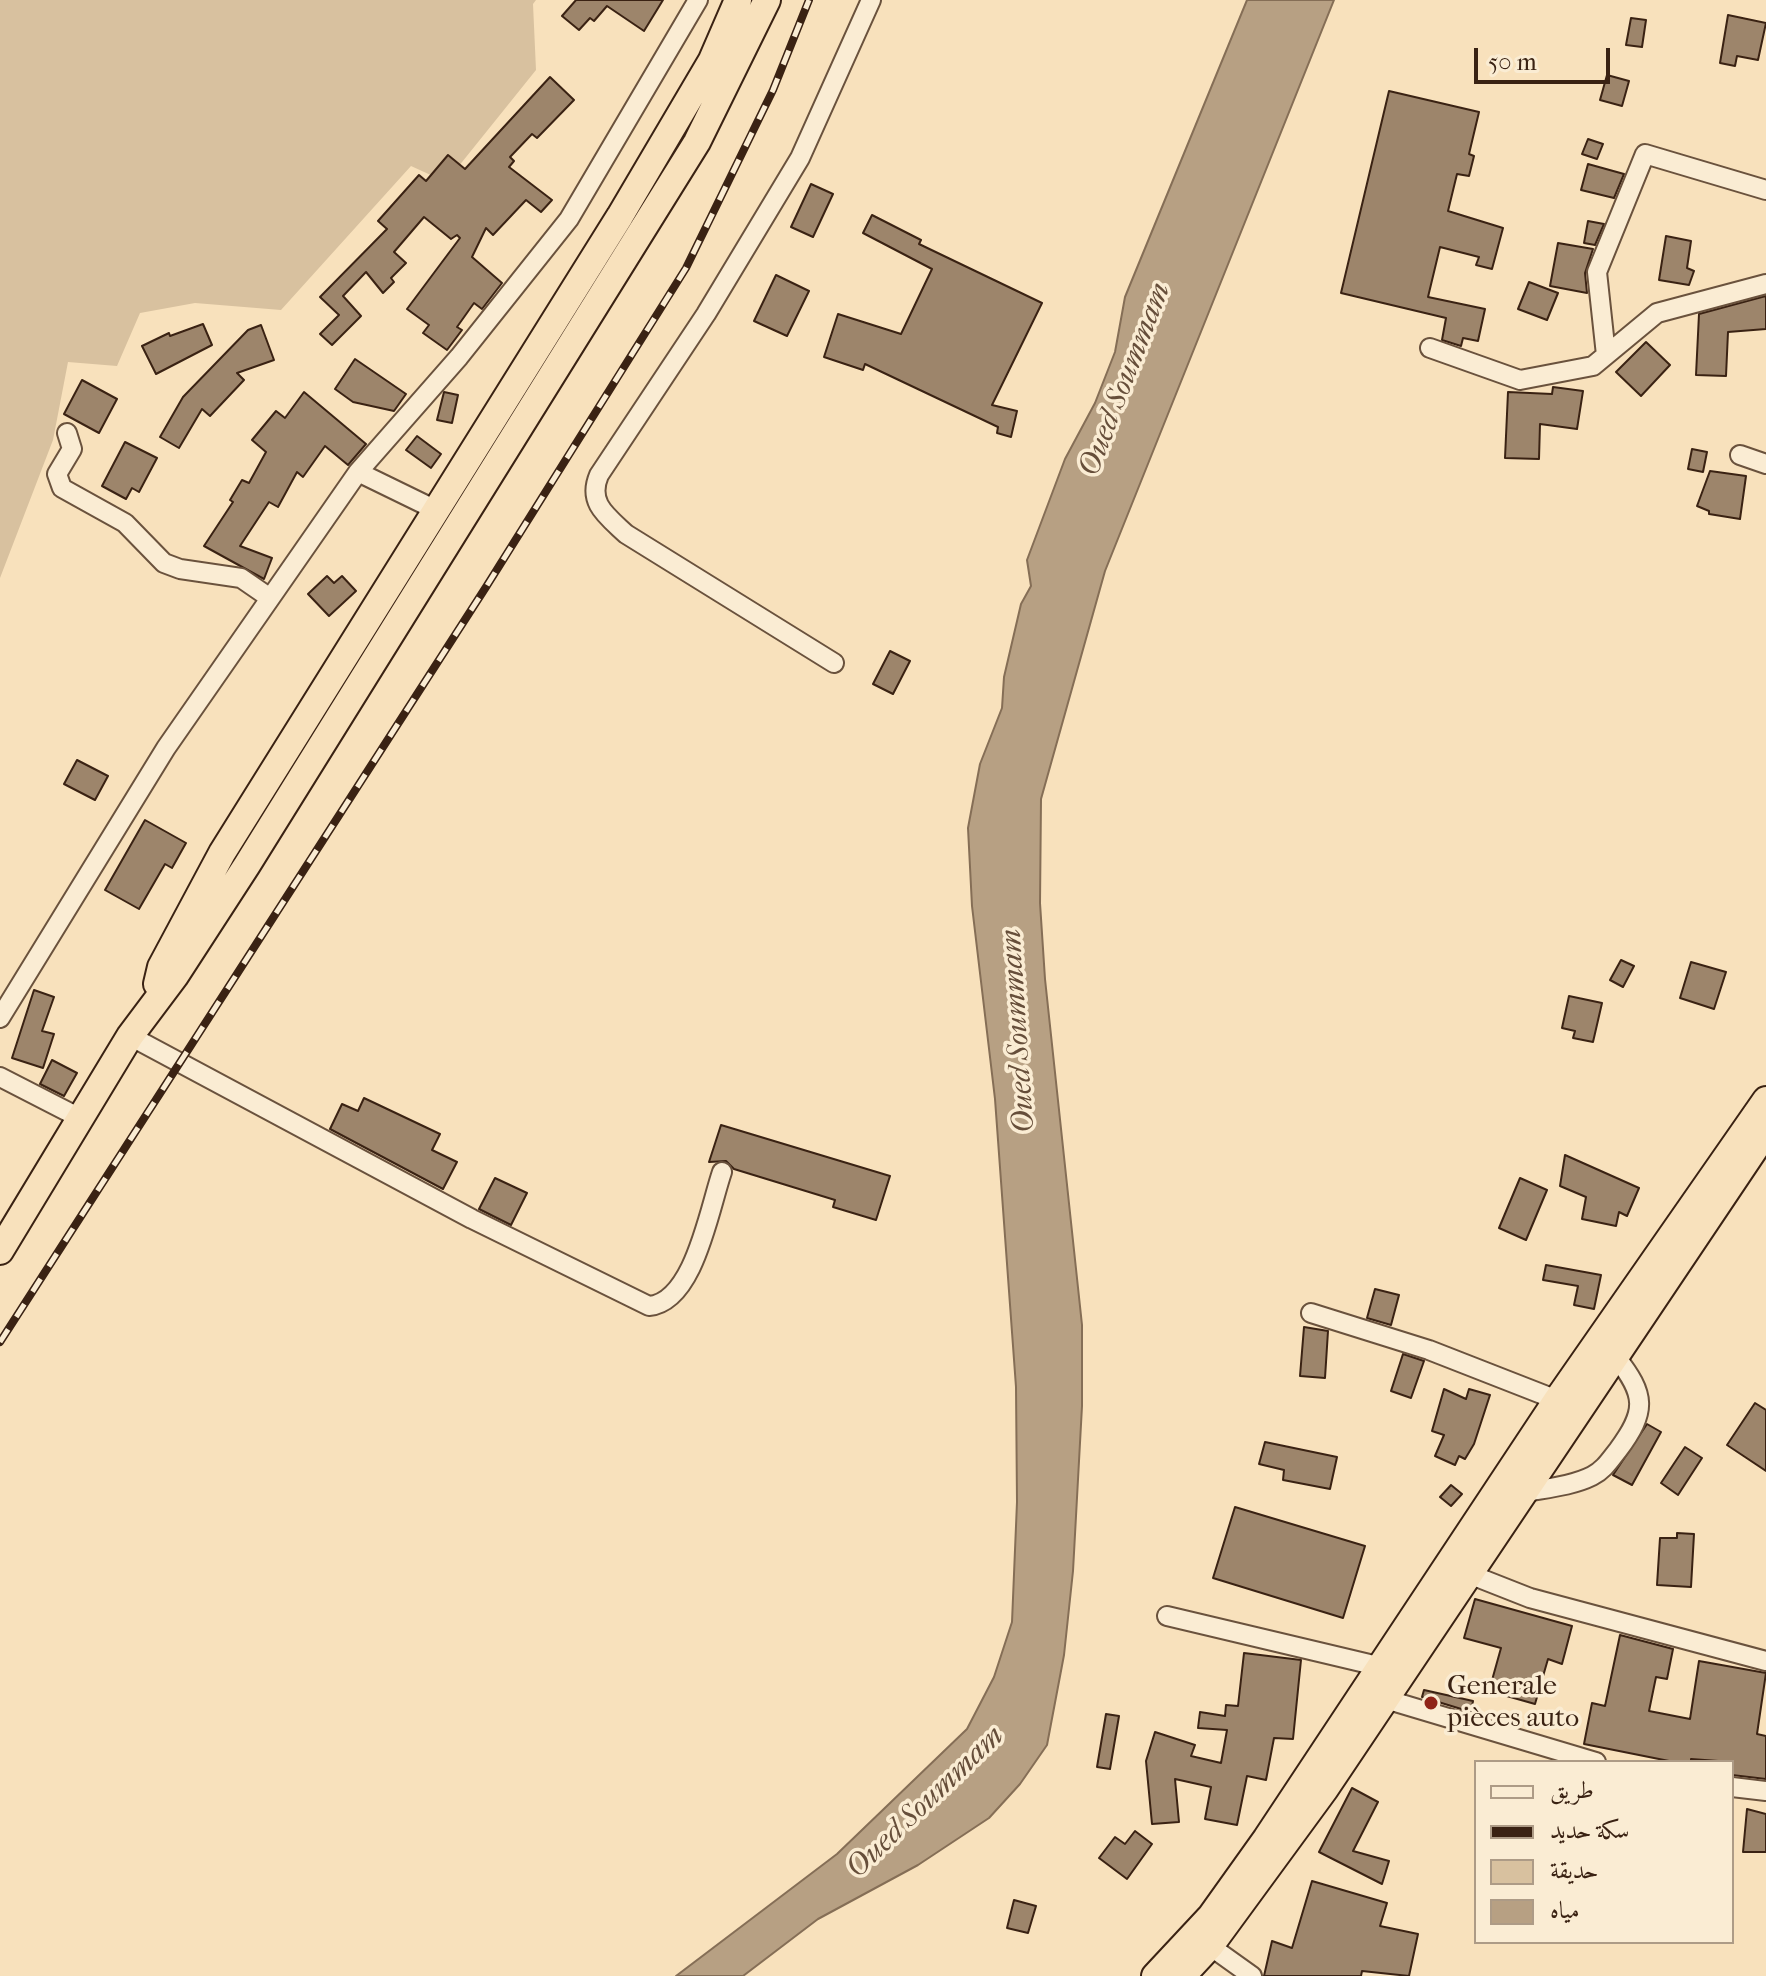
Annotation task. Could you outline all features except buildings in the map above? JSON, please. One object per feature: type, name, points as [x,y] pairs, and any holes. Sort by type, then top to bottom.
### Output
[{"type":"highway","points":[[152,1003],[161,967],[222,853],[678,118],[712,60],[738,0]]},
{"type":"highway","points":[[0,1251],[130,1036],[175,976],[247,865],[697,142],[767,0]]},
{"type":"highway","points":[[1155,1976],[1211,1916],[1382,1667],[1557,1400],[1766,1100]]},
{"type":"highway","points":[[1182,1976],[1210,1946],[1325,1789],[1766,1132]]},
{"type":"street","points":[[0,1018],[166,748],[358,472],[459,357],[569,219],[698,0]]},
{"type":"street","points":[[834,663],[626,534],[601,510],[594,494],[599,475],[706,314],[800,158],[871,0]]},
{"type":"street","points":[[1606,355],[1597,272],[1645,154],[1766,190]]},
{"type":"street","points":[[1430,348],[1520,380],[1593,366],[1657,313],[1766,284]]},
{"type":"street","points":[[67,433],[72,449],[57,474],[62,488],[125,523],[164,563],[180,569],[241,578],[270,598]]},
{"type":"street","points":[[1740,455],[1766,464]]},
{"type":"street","points":[[358,472],[436,510]]},
{"type":"street","points":[[130,1036],[458,1212],[649,1306],[662,1305],[685,1282],[722,1172]]},
{"type":"street","points":[[0,1077],[80,1118]]},
{"type":"street","points":[[1311,1313],[1429,1350],[1557,1400]]},
{"type":"street","points":[[1525,1492],[1592,1476],[1605,1467],[1627,1437],[1639,1418],[1640,1405],[1632,1377],[1616,1357]]},
{"type":"street","points":[[1469,1574],[1530,1598],[1766,1661]]},
{"type":"street","points":[[1167,1616],[1382,1667]]},
{"type":"street","points":[[1385,1699],[1589,1760]]},
{"type":"street","points":[[1734,1787],[1766,1791]]},
{"type":"street","points":[[1210,1946],[1252,1976]]},
{"type":"green space","points":[[0,0],[536,0],[533,4],[536,70],[446,182],[411,166],[281,310],[195,303],[140,313],[117,366],[68,362],[53,440],[0,578]]},
{"type":"water","name":"Oued Soummam","points":[[1247,0],[1334,0],[1105,571],[1041,799],[1040,903],[1045,979],[1082,1325],[1082,1406],[1073,1571],[1064,1655],[1047,1745],[1020,1784],[989,1818],[918,1865],[818,1919],[743,1976],[676,1976],[837,1854],[967,1729],[994,1677],[1012,1622],[1017,1502],[1016,1387],[995,1099],[972,906],[968,828],[980,764],[1002,708],[1004,677],[1021,604],[1031,586],[1027,560],[1065,459],[1095,403],[1115,352],[1125,297]]},
{"type":"railway","points":[[0,1342],[486,587],[686,268],[773,90],[809,0]]},
{"type":"place","name":"Generale pièces auto","points":[[1431,1703]]}]
